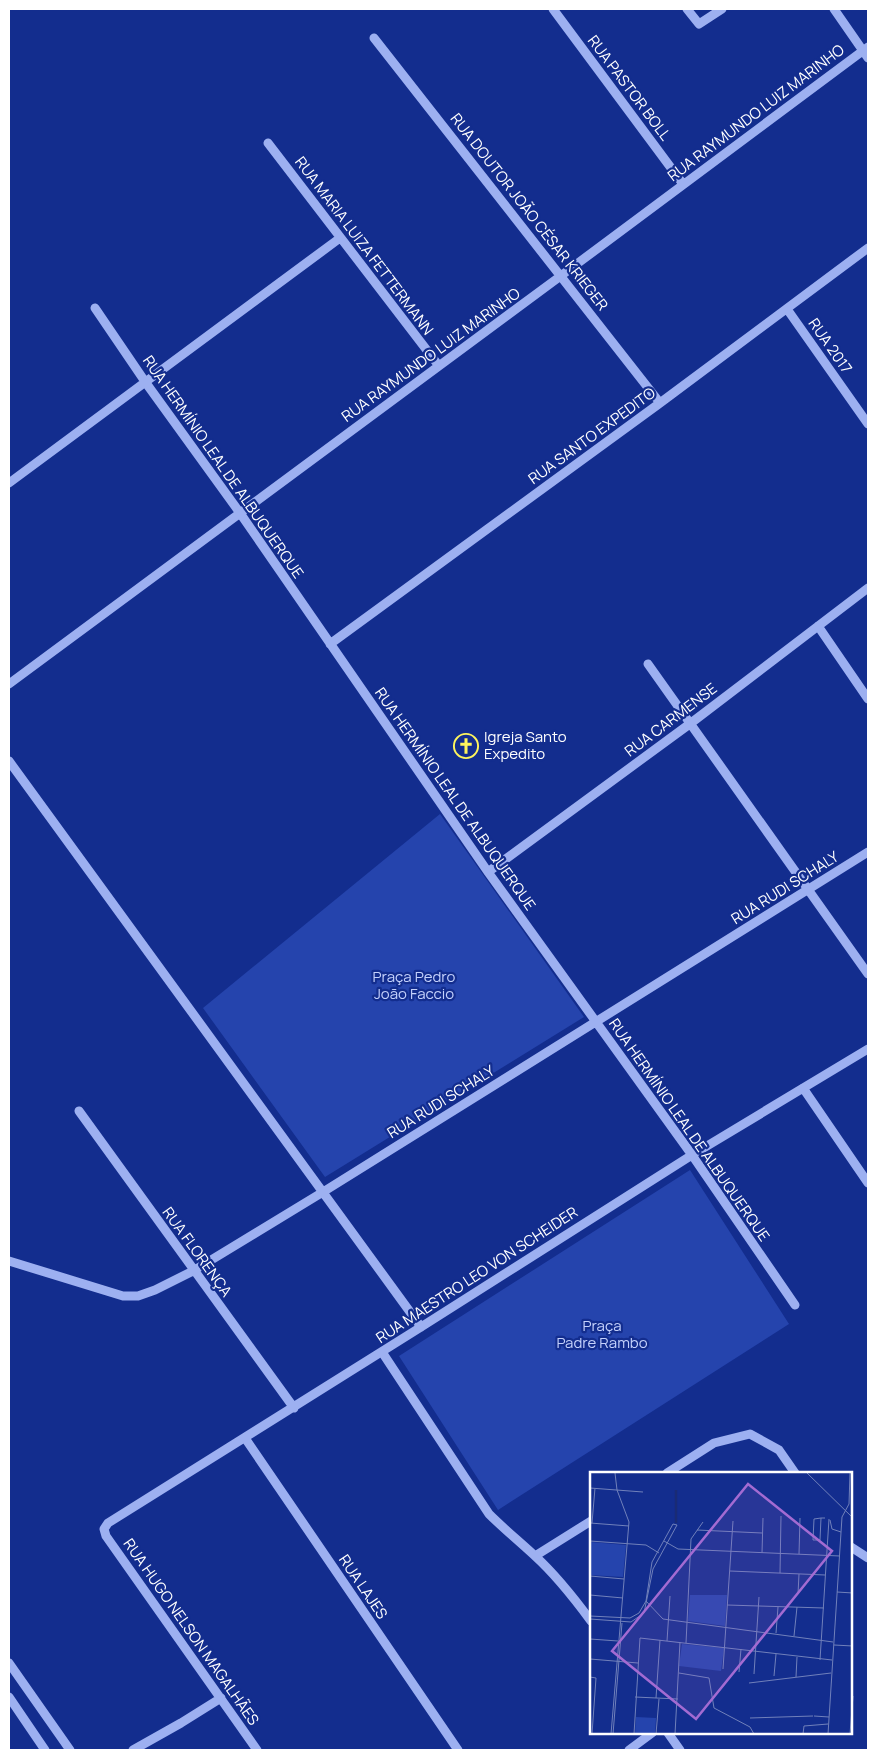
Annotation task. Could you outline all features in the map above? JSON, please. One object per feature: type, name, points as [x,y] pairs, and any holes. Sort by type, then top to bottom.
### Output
[{"type":"street","name":"RUA PASTOR BOLL","points":[[553,9],[684,184]]},
{"type":"street","points":[[687,9],[699,24],[722,9]]},
{"type":"street","points":[[834,9],[866,52]]},
{"type":"street","name":"RUA DOUTOR JOÃO CÉSAR KRIEGER","points":[[374,38],[562,275],[660,403]]},
{"type":"street","name":"RUA RAYMUNDO LUIZ MARINHO","points":[[9,684],[684,184],[866,52]]},
{"type":"street","name":"RUA MARIA LUIZA FETTERMANN","points":[[268,143],[438,366]]},
{"type":"street","points":[[9,483],[340,238]]},
{"type":"street","name":"RUA SANTO EXPEDITO","points":[[330,644],[660,403],[868,248]]},
{"type":"street","name":"RUA HERMÍNIO LEAL DE ALBUQUERQUE","points":[[95,308],[146,383],[240,513],[488,872],[692,1154],[794,1305]]},
{"type":"street","name":"RUA 2017","points":[[787,309],[868,424]]},
{"type":"street","name":"RUA CARMENSE","points":[[488,872],[691,723],[868,588]]},
{"type":"street","points":[[818,626],[868,699]]},
{"type":"street","points":[[648,664],[868,974]]},
{"type":"street","points":[[9,760],[421,1328]]},
{"type":"street","name":"RUA RUDI SCHALY","points":[[9,1261],[123,1296],[138,1296],[155,1290],[193,1271],[323,1192],[868,852]]},
{"type":"street","name":"RUA MAESTRO LEO VON SCHEIDER","points":[[104,1529],[108,1523],[421,1328],[692,1154],[868,1049]]},
{"type":"street","points":[[803,1088],[868,1183]]},
{"type":"street","name":"RUA FLORENÇA","points":[[79,1111],[294,1408]]},
{"type":"street","points":[[382,1352],[489,1514],[509,1534],[536,1556],[566,1588],[590,1620]]},
{"type":"street","points":[[669,1472],[714,1443],[750,1434],[779,1450],[794,1472]]},
{"type":"street","name":"RUA LAJES","points":[[245,1438],[458,1750]]},
{"type":"street","points":[[536,1556],[590,1522]]},
{"type":"street","name":"RUA HUGO NELSON MAGALHÃES","points":[[104,1529],[106,1536],[257,1750]]},
{"type":"street","points":[[852,1548],[868,1558]]},
{"type":"street","points":[[9,1663],[70,1750]]},
{"type":"street","points":[[9,1697],[45,1750]]},
{"type":"street","points":[[133,1750],[221,1698]]},
{"type":"street","points":[[629,1750],[651,1734]]},
{"type":"street","points":[[669,1734],[680,1750]]},
{"type":"green space","name":"Praça Pedro João Faccio","points":[[440,814],[584,1017],[325,1177],[203,1008]]},
{"type":"green space","name":"Praça Padre Rambo","points":[[690,1170],[789,1324],[498,1510],[399,1356]]},
{"type":"place","name":"Igreja Santo Expedito","points":[[466,746]]}]
